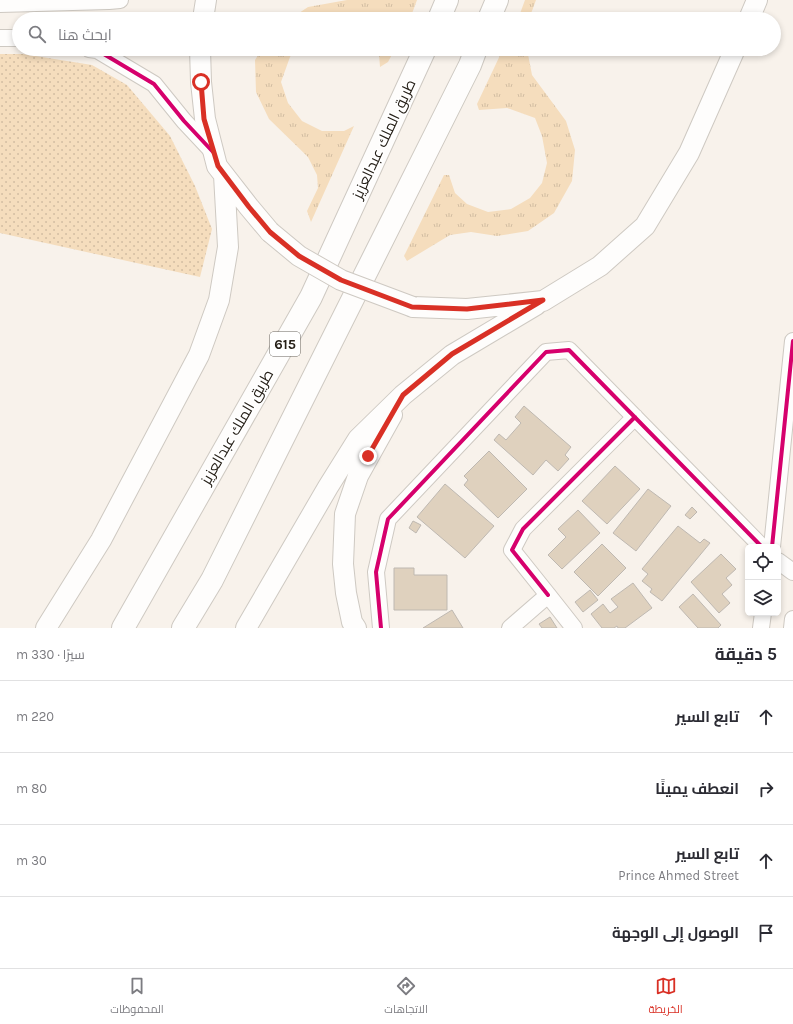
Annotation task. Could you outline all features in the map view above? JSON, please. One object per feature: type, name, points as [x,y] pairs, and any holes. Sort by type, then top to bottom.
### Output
[{"type":"highway","points":[[442,12],[447,0]]},
{"type":"highway","points":[[492,12],[497,0]]},
{"type":"highway","name":"طريق الملك عبدالعزيز","points":[[123,628],[311,297],[422,56]]},
{"type":"highway","name":"615","points":[[183,628],[212,580],[473,56]]},
{"type":"main road","points":[[204,12],[206,0]]},
{"type":"main road","points":[[752,12],[757,0]]},
{"type":"main road","points":[[200,56],[204,119],[218,166],[270,232],[299,256],[341,280],[412,307],[467,309],[543,300]]},
{"type":"main road","points":[[246,628],[328,487],[358,439],[403,395],[452,354],[600,266],[645,226],[689,153],[732,56]]},
{"type":"main road","points":[[46,628],[101,540],[199,355],[219,300],[228,247],[224,175]]},
{"type":"main road","points":[[356,628],[352,622],[346,593],[343,564],[345,514],[358,476],[403,395]]},
{"type":"street","points":[[0,4],[120,0]]},
{"type":"street","points":[[0,38],[12,38]]},
{"type":"street","points":[[107,56],[154,84],[184,121],[214,153]]},
{"type":"street","points":[[772,544],[793,341]]},
{"type":"street","points":[[380,628],[376,572],[388,519],[546,352],[569,350],[759,544]]},
{"type":"street","points":[[574,628],[512,550],[523,529],[634,417]]},
{"type":"street","points":[[781,563],[793,572]]},
{"type":"street","points":[[510,628],[548,596]]},
{"type":"street","points":[[761,628],[763,616]]},
{"type":"street","points":[[792,628],[793,619]]},
{"type":"green space","points":[[347,0],[417,0],[413,12],[300,12],[308,7]]},
{"type":"green space","points":[[525,0],[536,0],[532,12],[521,12]]},
{"type":"green space","points":[[0,54],[12,54],[12,56],[36,56],[92,65],[127,85],[170,136],[195,186],[212,229],[200,277],[0,233]]},
{"type":"green space","points":[[258,56],[291,56],[281,82],[288,103],[302,121],[322,131],[344,131],[354,126],[311,222],[307,211],[318,188],[317,175],[308,157],[269,119],[256,92],[255,60]]},
{"type":"green space","points":[[379,56],[391,56],[388,62],[380,67]]},
{"type":"green space","points":[[500,56],[528,56],[532,75],[566,121],[575,150],[572,181],[554,213],[528,231],[497,236],[471,232],[450,235],[407,261],[404,256],[444,175],[449,175],[455,193],[467,204],[488,212],[511,209],[530,198],[542,183],[547,163],[542,136],[535,118],[507,108],[479,110],[477,104]]},
{"type":"building","points":[[524,406],[571,447],[565,455],[569,459],[558,471],[546,460],[533,475],[494,440],[499,434],[506,440],[521,423],[515,417]]},
{"type":"building","points":[[489,451],[527,489],[498,518],[464,485],[468,480],[464,476]]},
{"type":"building","points":[[615,466],[640,489],[607,524],[582,501]]},
{"type":"building","points":[[445,484],[494,526],[465,558],[417,517]]},
{"type":"building","points":[[648,489],[671,506],[636,551],[613,533]]},
{"type":"building","points":[[692,507],[697,512],[690,519],[685,515]]},
{"type":"building","points":[[578,510],[600,533],[562,569],[548,555],[566,537],[558,529]]},
{"type":"building","points":[[413,521],[421,525],[416,533],[409,528]]},
{"type":"building","points":[[678,526],[700,543],[704,539],[710,543],[662,601],[650,592],[652,589],[642,581],[648,574],[642,569]]},
{"type":"building","points":[[602,544],[626,568],[598,596],[574,572]]},
{"type":"building","points":[[721,554],[736,569],[726,578],[732,585],[722,594],[730,603],[719,613],[691,582]]},
{"type":"building","points":[[394,568],[414,568],[414,575],[447,575],[447,610],[394,610]]},
{"type":"building","points":[[633,583],[652,608],[625,628],[618,628],[617,626],[614,628],[602,628],[591,614],[603,604],[610,613],[618,607],[611,599]]},
{"type":"building","points":[[590,590],[598,600],[583,612],[575,602]]},
{"type":"building","points":[[693,594],[721,625],[718,628],[698,628],[679,607]]},
{"type":"building","points":[[452,610],[463,628],[423,628]]},
{"type":"building","points":[[550,617],[557,628],[542,628],[539,624]]},
{"type":"cycle path","points":[[107,56],[154,84],[184,121],[214,153]]},
{"type":"cycle path","points":[[772,544],[793,341]]},
{"type":"cycle path","points":[[381,628],[376,572],[388,519],[546,352],[569,350],[759,544]]},
{"type":"cycle path","points":[[548,595],[512,550],[523,529],[635,417]]},
{"type":"route","points":[[201,82],[204,119],[218,166],[270,232],[299,256],[341,280],[412,307],[467,309],[543,300],[452,354],[403,395],[368,456]]}]
